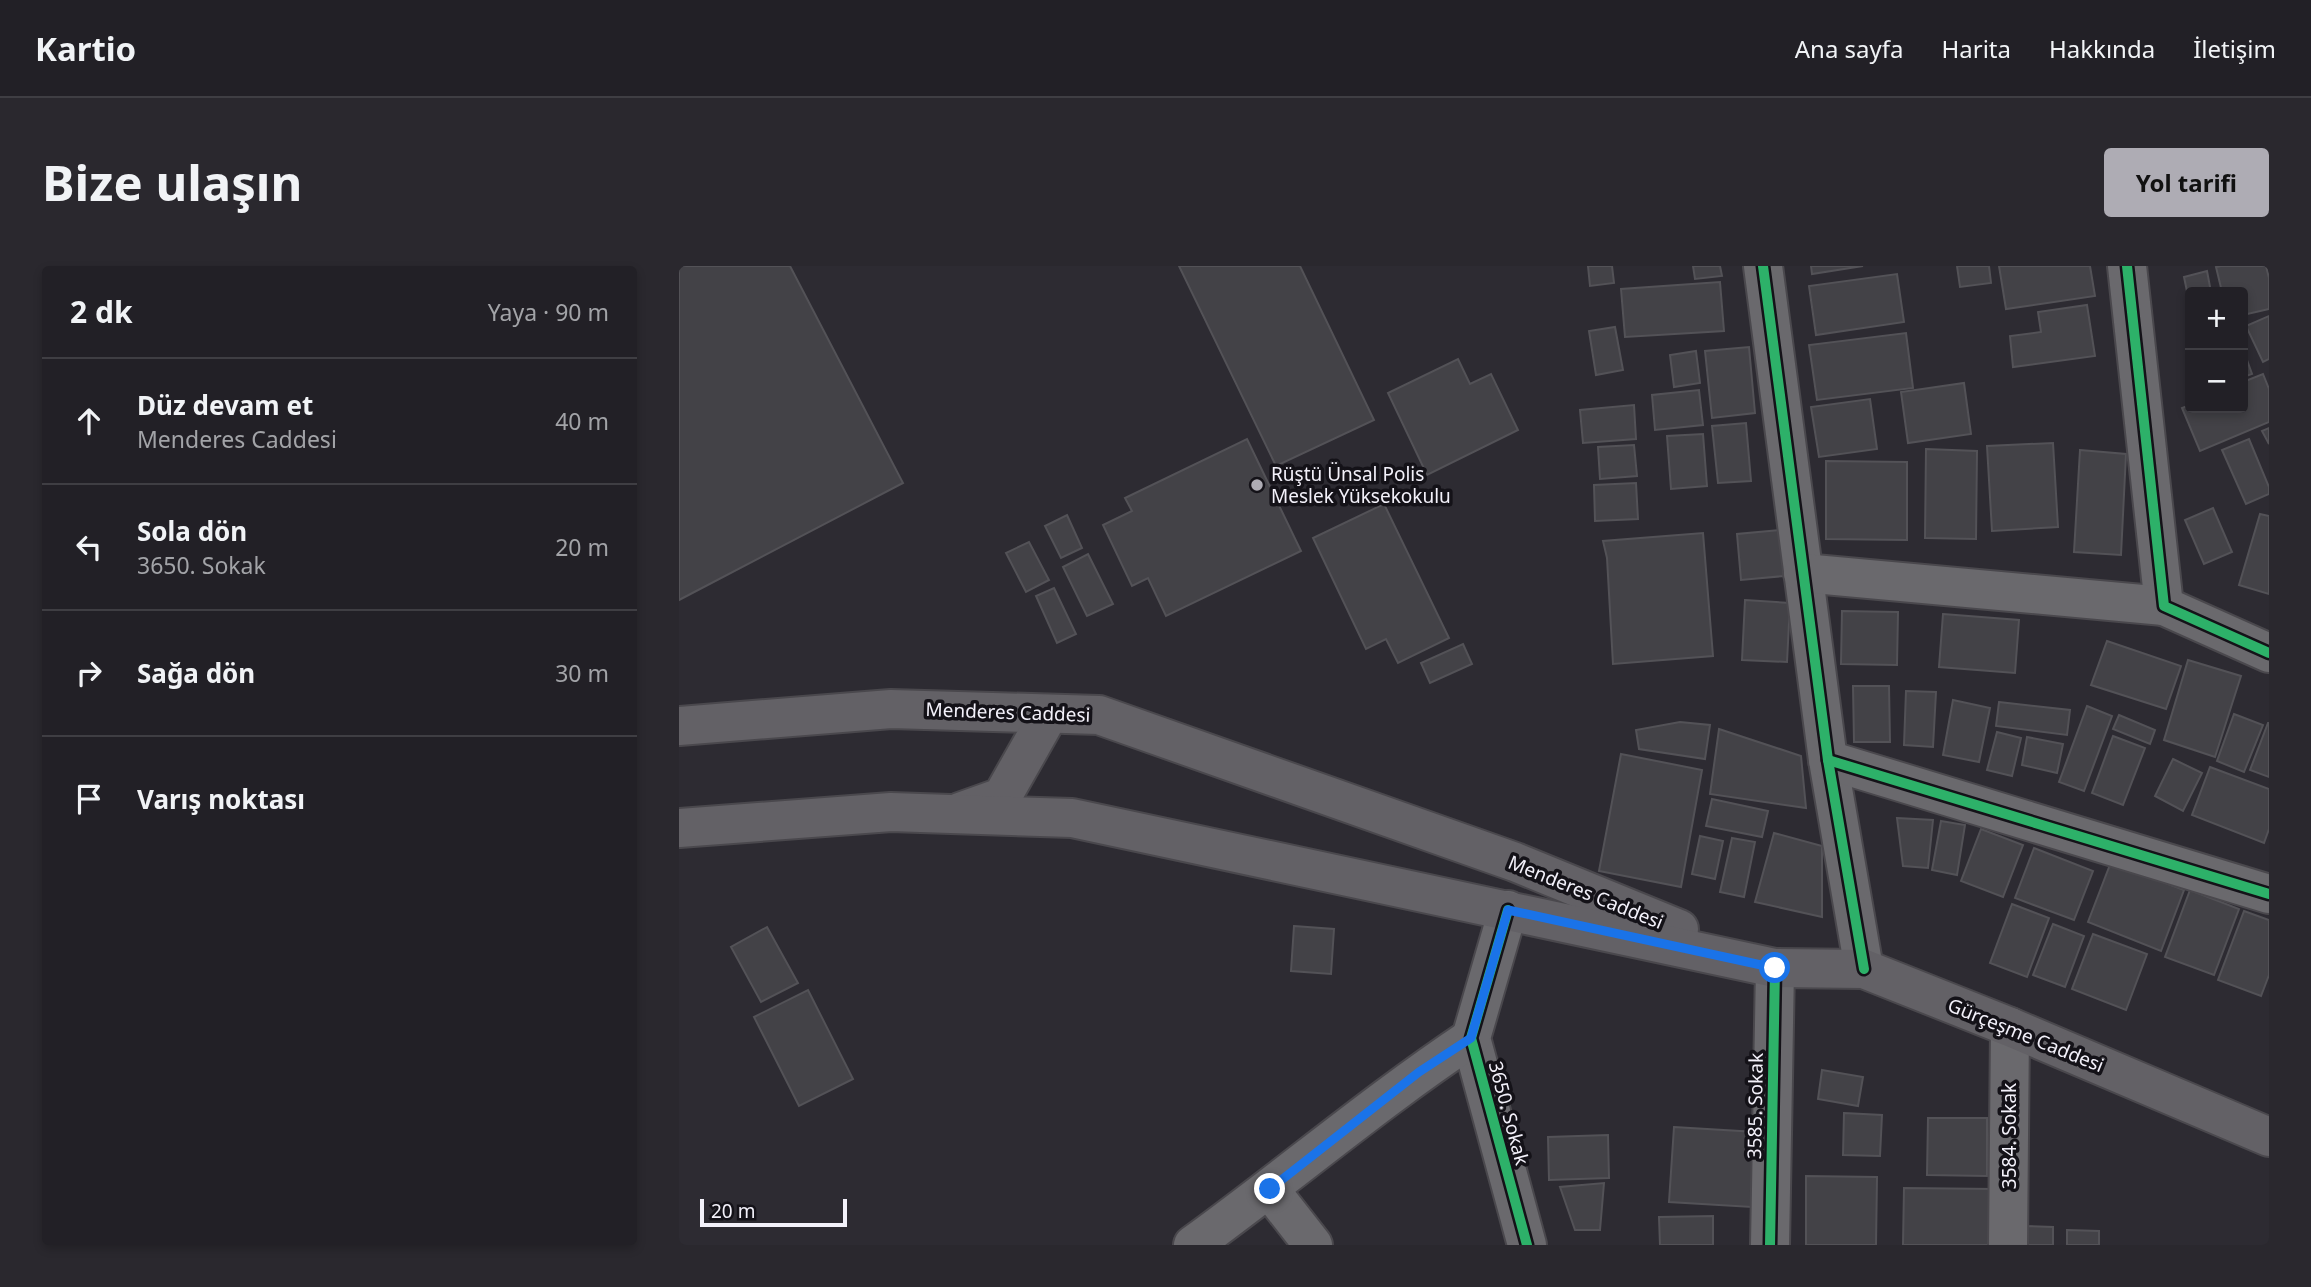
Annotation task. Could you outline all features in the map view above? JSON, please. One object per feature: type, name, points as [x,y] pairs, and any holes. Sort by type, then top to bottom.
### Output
[{"type":"main road","name":"Menderes Caddesi","points":[[679,726],[891,709],[1099,715],[1515,862],[1775,968]]},
{"type":"main road","points":[[955,814],[1002,797],[1049,714]]},
{"type":"main road","name":"Menderes Caddesi","points":[[679,828],[891,812],[1072,818],[1775,968]]},
{"type":"main road","name":"Gürçeşme Caddesi","points":[[1775,968],[1864,969],[2010,1027],[2269,1137]]},
{"type":"street","points":[[1763,266],[1828,760],[1864,969]]},
{"type":"street","points":[[2127,266],[2164,607]]},
{"type":"street","points":[[1803,573],[2164,607],[2269,653]]},
{"type":"street","points":[[1828,760],[2269,894]]},
{"type":"street","points":[[1193,1245],[1270,1189],[1419,1072],[1471,1038],[1508,910]]},
{"type":"street","name":"3585. Sokak","points":[[1770,1245],[1775,968]]},
{"type":"street","name":"3584. Sokak","points":[[2008,1245],[2010,1027]]},
{"type":"street","name":"3650. Sokak","points":[[1471,1038],[1527,1245]]},
{"type":"street","points":[[1270,1189],[1313,1245]]},
{"type":"building","points":[[679,266],[790,266],[903,483],[679,600]]},
{"type":"building","points":[[1179,266],[1300,266],[1374,420],[1276,466]]},
{"type":"building","points":[[1588,266],[1612,266],[1614,283],[1590,286]]},
{"type":"building","points":[[1693,266],[1720,266],[1722,276],[1695,279]]},
{"type":"building","points":[[1811,266],[1863,266],[1812,274]]},
{"type":"building","points":[[1957,266],[1989,266],[1991,283],[1960,287]]},
{"type":"building","points":[[1999,266],[2090,266],[2095,296],[2006,309]]},
{"type":"building","points":[[2266,266],[2269,278],[2269,309],[2248,314],[2248,287],[2221,287],[2216,267]]},
{"type":"building","points":[[2207,271],[2210,287],[2186,287],[2184,277]]},
{"type":"building","points":[[1897,274],[1904,322],[1816,335],[1809,286]]},
{"type":"building","points":[[1720,282],[1724,331],[1625,337],[1621,289]]},
{"type":"building","points":[[2087,305],[2095,356],[2013,367],[2010,336],[2041,332],[2038,312]]},
{"type":"building","points":[[2269,316],[2269,359],[2263,362],[2248,325]]},
{"type":"building","points":[[1615,327],[1623,370],[1596,375],[1589,331]]},
{"type":"building","points":[[1906,333],[1913,388],[1817,400],[1809,345]]},
{"type":"building","points":[[1749,347],[1755,413],[1712,418],[1705,351]]},
{"type":"building","points":[[1696,351],[1700,383],[1674,387],[1670,355]]},
{"type":"building","points":[[1458,359],[1470,384],[1491,374],[1518,430],[1427,475],[1388,393]]},
{"type":"building","points":[[2263,374],[2269,389],[2269,422],[2200,451],[2182,408],[2185,407],[2185,413],[2248,413],[2248,380]]},
{"type":"building","points":[[1964,383],[1971,434],[1908,443],[1901,392]]},
{"type":"building","points":[[1699,390],[1703,425],[1655,430],[1652,395]]},
{"type":"building","points":[[1870,399],[1877,449],[1819,457],[1811,407]]},
{"type":"building","points":[[1634,405],[1636,439],[1583,443],[1580,410]]},
{"type":"building","points":[[1746,423],[1751,481],[1718,483],[1712,426]]},
{"type":"building","points":[[2269,428],[2269,444],[2262,431]]},
{"type":"building","points":[[1703,434],[1707,486],[1671,489],[1667,436]]},
{"type":"building","points":[[1247,439],[1301,551],[1166,616],[1148,578],[1132,586],[1103,525],[1132,511],[1125,498]]},
{"type":"building","points":[[2249,439],[2269,487],[2269,494],[2246,504],[2222,450]]},
{"type":"building","points":[[2053,443],[2058,527],[1992,531],[1987,446]]},
{"type":"building","points":[[1634,445],[1637,476],[1600,479],[1598,447]]},
{"type":"building","points":[[1926,449],[1977,451],[1976,539],[1925,538]]},
{"type":"building","points":[[2080,450],[2126,454],[2121,555],[2074,552]]},
{"type":"building","points":[[1826,461],[1907,462],[1907,540],[1826,539]]},
{"type":"building","points":[[1636,483],[1638,519],[1595,521],[1594,485]]},
{"type":"building","points":[[1384,504],[1449,638],[1398,663],[1386,639],[1366,649],[1313,538]]},
{"type":"building","points":[[2213,508],[2232,552],[2204,564],[2185,520]]},
{"type":"building","points":[[2260,514],[2269,516],[2269,594],[2239,585]]},
{"type":"building","points":[[1067,515],[1082,548],[1061,558],[1045,526]]},
{"type":"building","points":[[1780,530],[1784,576],[1741,580],[1737,534]]},
{"type":"building","points":[[1703,533],[1713,656],[1613,664],[1607,558],[1603,541]]},
{"type":"building","points":[[1029,542],[1049,580],[1026,592],[1006,553]]},
{"type":"building","points":[[1088,554],[1113,604],[1087,616],[1063,567]]},
{"type":"building","points":[[1054,588],[1076,634],[1057,643],[1036,596]]},
{"type":"building","points":[[1745,600],[1790,603],[1787,662],[1742,660]]},
{"type":"building","points":[[1842,611],[1898,612],[1897,665],[1841,664]]},
{"type":"building","points":[[1943,614],[2019,620],[2015,673],[1939,667]]},
{"type":"building","points":[[2107,641],[2181,666],[2166,709],[2091,685]]},
{"type":"building","points":[[1463,644],[1472,664],[1430,683],[1421,663]]},
{"type":"building","points":[[2188,660],[2241,676],[2215,757],[2164,740]]},
{"type":"building","points":[[1853,686],[1889,686],[1890,742],[1854,742]]},
{"type":"building","points":[[1906,691],[1936,692],[1933,747],[1904,745]]},
{"type":"building","points":[[1953,700],[1990,708],[1979,762],[1943,755]]},
{"type":"building","points":[[1999,702],[2070,710],[2067,735],[1996,726]]},
{"type":"building","points":[[2087,706],[2112,716],[2084,791],[2059,782]]},
{"type":"building","points":[[2234,714],[2263,725],[2244,772],[2217,761]]},
{"type":"building","points":[[2119,715],[2155,730],[2150,744],[2113,729]]},
{"type":"building","points":[[1680,722],[1710,725],[1705,759],[1639,749],[1636,730]]},
{"type":"building","points":[[2269,723],[2269,777],[2250,770]]},
{"type":"building","points":[[1719,729],[1801,756],[1806,808],[1710,794]]},
{"type":"building","points":[[1997,732],[2021,738],[2012,776],[1987,770]]},
{"type":"building","points":[[2113,736],[2145,748],[2123,805],[2092,793]]},
{"type":"building","points":[[2027,737],[2063,744],[2057,773],[2022,765]]},
{"type":"building","points":[[1621,754],[1702,770],[1681,887],[1599,871]]},
{"type":"building","points":[[2173,759],[2202,773],[2183,811],[2155,796]]},
{"type":"building","points":[[2210,767],[2269,789],[2269,829],[2264,843],[2192,815]]},
{"type":"building","points":[[1712,799],[1768,811],[1762,837],[1706,826]]},
{"type":"building","points":[[1897,818],[1933,820],[1928,868],[1903,866]]},
{"type":"building","points":[[1941,821],[1965,825],[1957,875],[1932,870]]},
{"type":"building","points":[[1981,829],[2023,845],[2003,897],[1961,881]]},
{"type":"building","points":[[1774,833],[1822,846],[1822,917],[1755,902]]},
{"type":"building","points":[[1700,836],[1723,841],[1715,879],[1692,874]]},
{"type":"building","points":[[1732,838],[1755,842],[1744,897],[1720,892]]},
{"type":"building","points":[[2034,848],[2093,871],[2074,920],[2015,898]]},
{"type":"building","points":[[2111,862],[2184,890],[2161,951],[2088,922]]},
{"type":"building","points":[[2190,890],[2239,909],[2214,975],[2165,957]]},
{"type":"building","points":[[2012,904],[2049,918],[2027,977],[1990,963]]},
{"type":"building","points":[[2244,911],[2269,920],[2269,975],[2261,996],[2218,980]]},
{"type":"building","points":[[2053,924],[2084,936],[2065,987],[2033,975]]},
{"type":"building","points":[[1294,926],[1334,929],[1331,974],[1291,971]]},
{"type":"building","points":[[767,927],[798,983],[761,1002],[731,947]]},
{"type":"building","points":[[2093,934],[2147,954],[2126,1010],[2072,989]]},
{"type":"building","points":[[808,990],[853,1079],[799,1106],[754,1017]]},
{"type":"building","points":[[1822,1070],[1863,1077],[1858,1106],[1818,1099]]},
{"type":"building","points":[[1844,1113],[1882,1115],[1880,1156],[1843,1155]]},
{"type":"building","points":[[1928,1118],[1987,1118],[1987,1176],[1927,1175]]},
{"type":"building","points":[[1674,1127],[1756,1132],[1752,1207],[1669,1202]]},
{"type":"building","points":[[1608,1135],[1609,1178],[1549,1180],[1548,1137]]},
{"type":"building","points":[[1806,1176],[1877,1177],[1876,1245],[1806,1245]]},
{"type":"building","points":[[1604,1183],[1600,1230],[1575,1230],[1560,1187]]},
{"type":"building","points":[[1904,1188],[1995,1189],[1994,1245],[1903,1245]]},
{"type":"building","points":[[1713,1216],[1713,1245],[1660,1245],[1659,1217]]},
{"type":"building","points":[[2024,1226],[2053,1227],[2053,1245],[2024,1245]]},
{"type":"building","points":[[2067,1230],[2099,1231],[2099,1245],[2067,1245]]},
{"type":"cycle path","points":[[1763,266],[1828,760],[1864,969]]},
{"type":"cycle path","points":[[2127,266],[2164,606],[2269,653]]},
{"type":"cycle path","points":[[1828,760],[2269,894]]},
{"type":"cycle path","points":[[1508,910],[1471,1038],[1527,1245]]},
{"type":"cycle path","points":[[1770,1245],[1775,968]]},
{"type":"place","name":"Rüştü Ünsal Polis Meslek Yüksekokulu","points":[[1257,485]]},
{"type":"route","points":[[1270,1189],[1419,1072],[1471,1038],[1508,910],[1775,968]]}]
